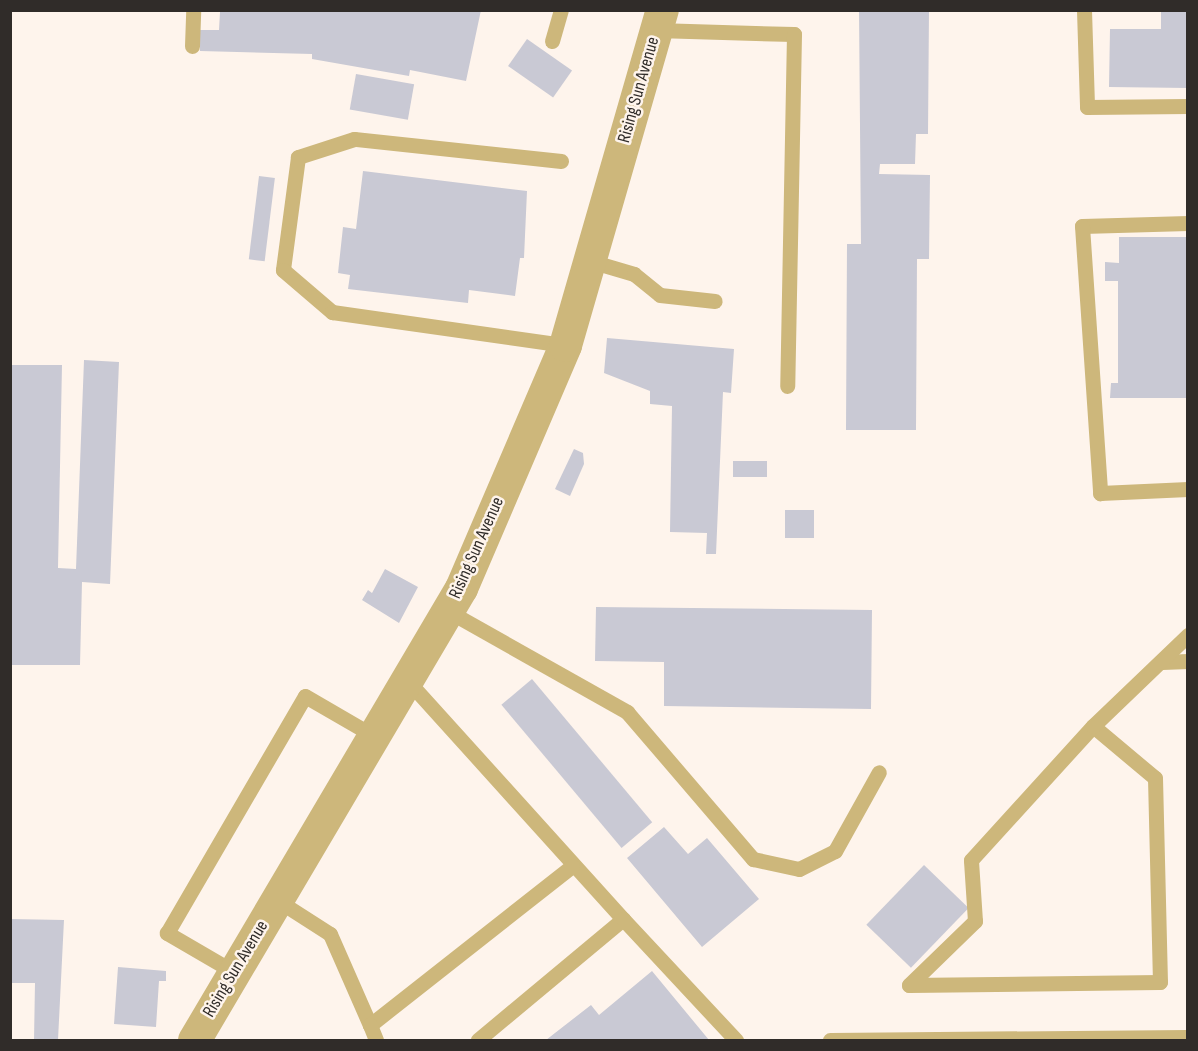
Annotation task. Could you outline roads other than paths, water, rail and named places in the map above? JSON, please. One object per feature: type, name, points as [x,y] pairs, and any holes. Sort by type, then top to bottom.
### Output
[{"type":"street","name":"Rising Sun Avenue","points":[[194,1041],[448,611],[565,345],[660,16]]},
{"type":"lane","points":[[192,46],[193,10]]},
{"type":"lane","points":[[552,41],[561,10]]},
{"type":"lane","points":[[1084,10],[1087,106],[1188,106]]},
{"type":"lane","points":[[660,16],[794,34],[787,387]]},
{"type":"lane","points":[[561,161],[354,140],[298,157],[284,270],[332,312],[565,345]]},
{"type":"lane","points":[[1188,223],[1082,226],[1100,493],[1188,489]]},
{"type":"lane","points":[[590,261],[634,274],[660,295],[715,301]]},
{"type":"lane","points":[[448,611],[627,712],[753,859],[799,869],[836,851],[879,772]]},
{"type":"lane","points":[[1093,726],[1155,778],[1160,982],[909,985],[975,921],[971,860],[1093,726],[1188,635]]},
{"type":"lane","points":[[1162,662],[1188,661]]},
{"type":"lane","points":[[407,680],[572,866],[736,1041]]},
{"type":"lane","points":[[234,972],[167,933],[305,696],[374,736]]},
{"type":"lane","points":[[370,1025],[572,866]]},
{"type":"lane","points":[[277,900],[330,934],[376,1041]]},
{"type":"lane","points":[[478,1041],[623,919]]},
{"type":"lane","points":[[830,1041],[1188,1037]]}]
